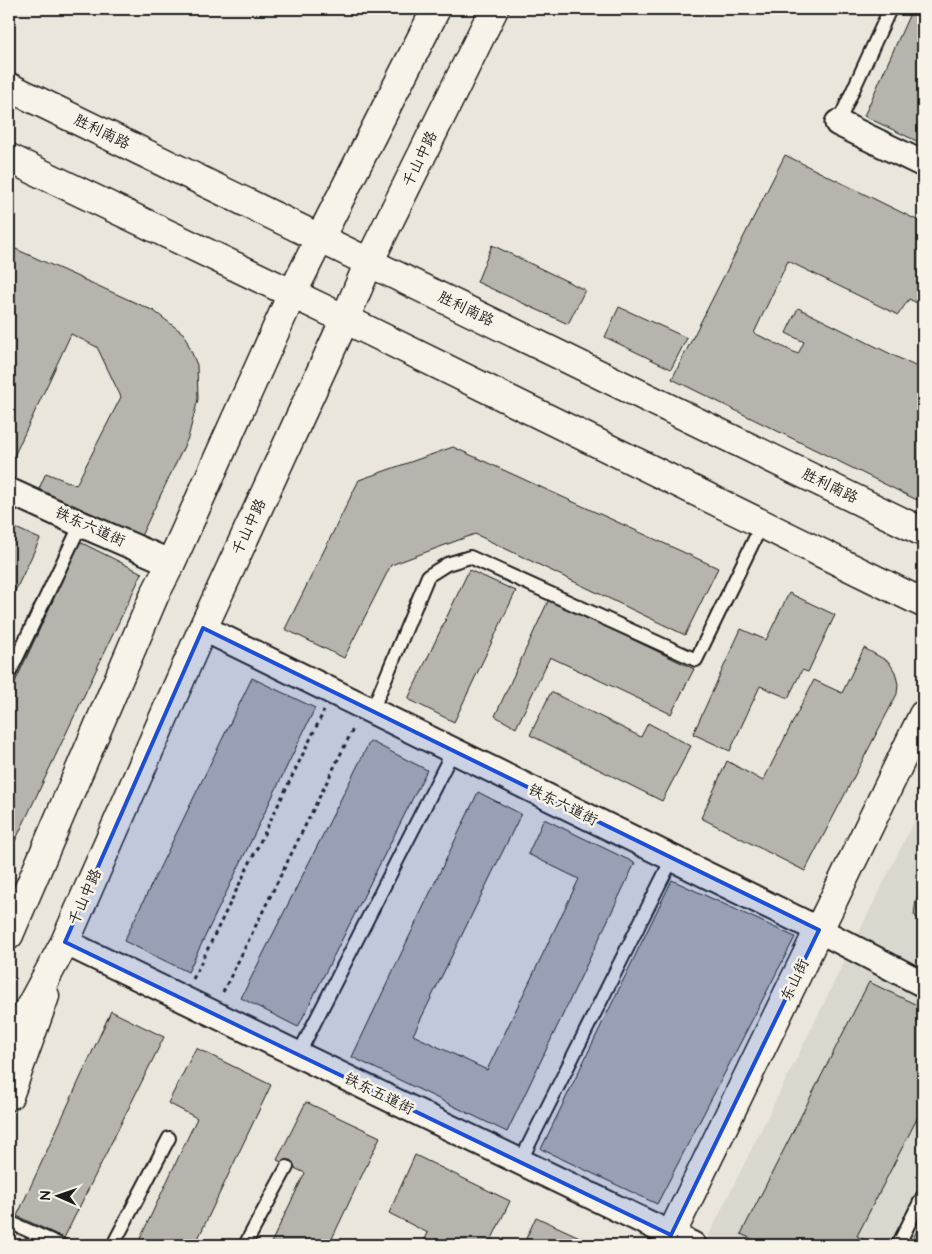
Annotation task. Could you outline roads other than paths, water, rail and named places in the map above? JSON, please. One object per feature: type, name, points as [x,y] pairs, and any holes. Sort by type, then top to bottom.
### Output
[{"type":"main road","points":[[10,930],[155,594],[171,563],[292,294],[436,9]]},
{"type":"main road","name":"千山中路","points":[[9,1046],[65,942],[203,628],[369,262],[494,9]]},
{"type":"main road","name":"胜利南路","points":[[9,87],[923,532]]},
{"type":"main road","points":[[9,158],[345,318],[923,603]]},
{"type":"main road","name":"东山街","points":[[676,1242],[819,930],[923,715]]},
{"type":"main road","points":[[9,1096],[65,942]]},
{"type":"street","points":[[838,123],[923,164]]},
{"type":"street","name":"铁东六道街","points":[[9,491],[171,563]]},
{"type":"street","name":"铁东六道街","points":[[203,628],[819,930],[923,984]]},
{"type":"street","name":"铁东五道街","points":[[65,942],[520,1162],[676,1242]]},
{"type":"lane","points":[[838,123],[890,9]]},
{"type":"lane","points":[[9,674],[81,524]]},
{"type":"lane","points":[[368,709],[428,576],[446,564],[470,557],[696,660],[762,524]]},
{"type":"lane","points":[[298,1055],[453,751]]},
{"type":"lane","points":[[520,1162],[672,859]]},
{"type":"lane","points":[[113,1245],[168,1138]]},
{"type":"lane","points":[[245,1245],[286,1167]]},
{"type":"lane","points":[[898,1245],[923,1196]]},
{"type":"lane","points":[[9,1222],[61,1245]]}]
